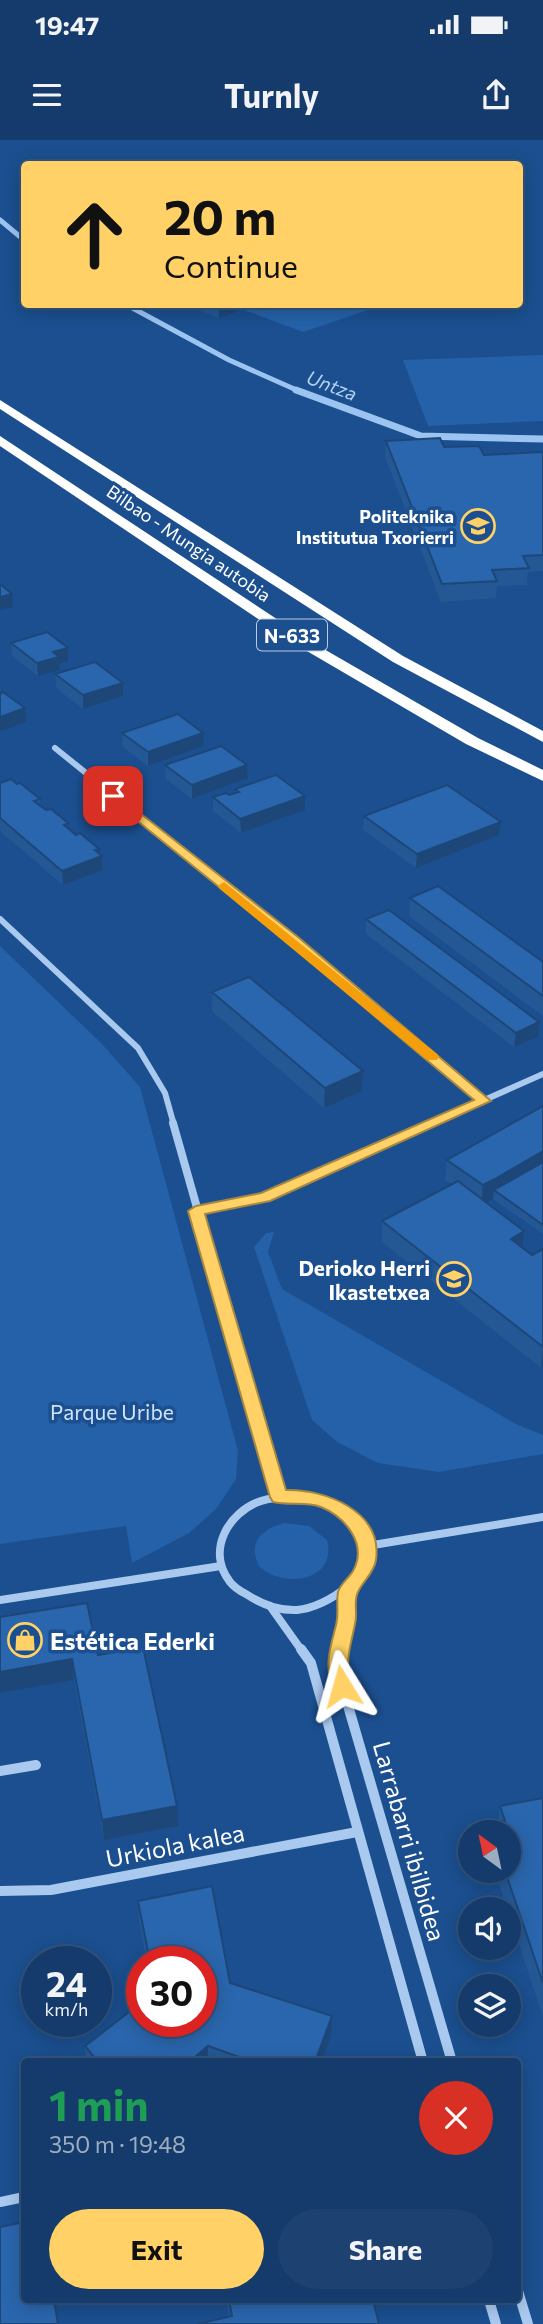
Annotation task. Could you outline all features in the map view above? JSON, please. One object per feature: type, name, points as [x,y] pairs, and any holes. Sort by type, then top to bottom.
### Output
[{"type":"highway","name":"Bilbao - Mungia autobia","points":[[0,404],[398,659],[543,737]]},
{"type":"highway","name":"Bilbao - Mungia autobia","points":[[0,440],[305,644],[472,741],[543,776]]},
{"type":"street","points":[[55,748],[293,940],[484,1101]]},
{"type":"street","points":[[0,919],[138,1048],[165,1093],[196,1211],[279,1497]]},
{"type":"street","points":[[196,1211],[265,1197],[543,1074]]},
{"type":"street","points":[[304,1496],[327,1502],[346,1513],[360,1528],[367,1546],[366,1562],[348,1591],[331,1601],[312,1607],[291,1609],[270,1606],[248,1597],[231,1584],[221,1566],[219,1548],[225,1529],[238,1514],[257,1503],[279,1497],[304,1496]]},
{"type":"street","points":[[367,1546],[543,1517]]},
{"type":"street","points":[[0,1600],[221,1566]]},
{"type":"street","name":"Larrabarri ibilbidea","points":[[348,1591],[346,1623],[338,1648],[337,1668],[451,2058]]},
{"type":"street","points":[[270,1606],[311,1663],[422,2058]]},
{"type":"street","points":[[0,1771],[36,1765]]},
{"type":"street","name":"Urkiola kalea","points":[[0,1891],[51,1891],[357,1832]]},
{"type":"street","points":[[0,2202],[21,2198]]},
{"type":"street","points":[[521,2301],[528,2324]]},
{"type":"street","points":[[490,2303],[496,2324]]},
{"type":"green space","points":[[239,308],[374,308],[303,332]]},
{"type":"green space","points":[[543,355],[543,421],[428,426],[403,360]]},
{"type":"green space","name":"Parque Uribe","points":[[0,946],[102,1044],[140,1087],[238,1451],[236,1479],[216,1509],[189,1533],[132,1563],[126,1526],[0,1544]]},
{"type":"green space","points":[[274,1232],[268,1252],[282,1289],[516,1424],[543,1435],[543,1454],[439,1472],[378,1463],[337,1442],[312,1420],[254,1247],[266,1233]]},
{"type":"green space","points":[[284,1523],[309,1526],[327,1540],[328,1554],[324,1565],[316,1573],[294,1579],[281,1578],[259,1566],[256,1543],[263,1533]]},
{"type":"building","name":"Politeknika Institutua Txorierri","points":[[440,438],[444,447],[479,446],[484,455],[543,452],[543,555],[523,556],[529,568],[492,570],[497,581],[442,584],[386,441]]},
{"type":"building","points":[[0,584],[12,594],[0,597]]},
{"type":"building","points":[[47,632],[68,648],[53,652],[59,657],[37,663],[11,643]]},
{"type":"building","points":[[95,662],[123,683],[83,695],[55,674]]},
{"type":"building","points":[[3,692],[25,708],[0,717],[0,694]]},
{"type":"building","points":[[178,714],[203,733],[148,752],[122,733]]},
{"type":"building","points":[[221,746],[247,765],[192,785],[165,765]]},
{"type":"building","points":[[276,775],[305,796],[240,819],[213,797],[239,792],[235,789]]},
{"type":"building","points":[[11,779],[40,799],[34,801],[46,810],[51,809],[68,823],[64,825],[76,835],[80,833],[99,849],[95,850],[102,856],[62,871],[0,818],[0,783]]},
{"type":"building","points":[[447,785],[501,822],[417,854],[364,816]]},
{"type":"building","points":[[438,886],[543,962],[543,996],[410,898]]},
{"type":"building","points":[[389,910],[539,1022],[516,1033],[366,919]]},
{"type":"building","points":[[249,977],[363,1071],[325,1088],[212,992]]},
{"type":"building","points":[[543,1106],[543,1151],[495,1179],[483,1185],[447,1160]]},
{"type":"building","points":[[543,1162],[543,1225],[494,1190]]},
{"type":"building","points":[[458,1181],[524,1231],[511,1239],[532,1255],[543,1249],[543,1347],[382,1221]]},
{"type":"building","points":[[87,1603],[98,1655],[143,1647],[177,1806],[102,1820],[72,1659],[0,1672],[0,1617]]},
{"type":"building","points":[[543,1798],[543,1983],[521,1918],[521,1897],[514,1897],[509,1883],[522,1883],[522,1820],[505,1820],[500,1806]]},
{"type":"building","points":[[212,1886],[230,1983],[332,2016],[316,2058],[242,2058],[208,2046],[194,2058],[95,2058],[85,2046],[97,2037],[112,2037],[112,2025],[126,2014],[126,2037],[217,2037],[217,1946],[147,1946],[138,1901]]},
{"type":"building","points":[[21,2223],[21,2303],[54,2303],[58,2324],[0,2324],[0,2227]]},
{"type":"building","points":[[230,2303],[374,2303],[379,2324],[198,2324],[232,2316]]},
{"type":"waterway","name":"Untza","points":[[0,220],[21,238]]},
{"type":"waterway","name":"Untza","points":[[132,308],[229,360],[299,391]]},
{"type":"waterway","name":"Untza","points":[[299,391],[421,436],[543,439]]},
{"type":"slow traffic","points":[[224,886],[293,940],[432,1057]]},
{"type":"place","name":"Politeknika Institutua Txorierri","points":[[478,526]]},
{"type":"place","name":"Derioko Herri Ikastetxea","points":[[454,1279]]},
{"type":"place","name":"Estética Ederki","points":[[25,1640]]},
{"type":"route","points":[[113,796],[293,940],[484,1101],[265,1197],[196,1211],[279,1497],[304,1496],[327,1502],[346,1513],[360,1528],[367,1546],[366,1562],[348,1591],[346,1623],[338,1648],[337,1668],[342,1686]]}]
